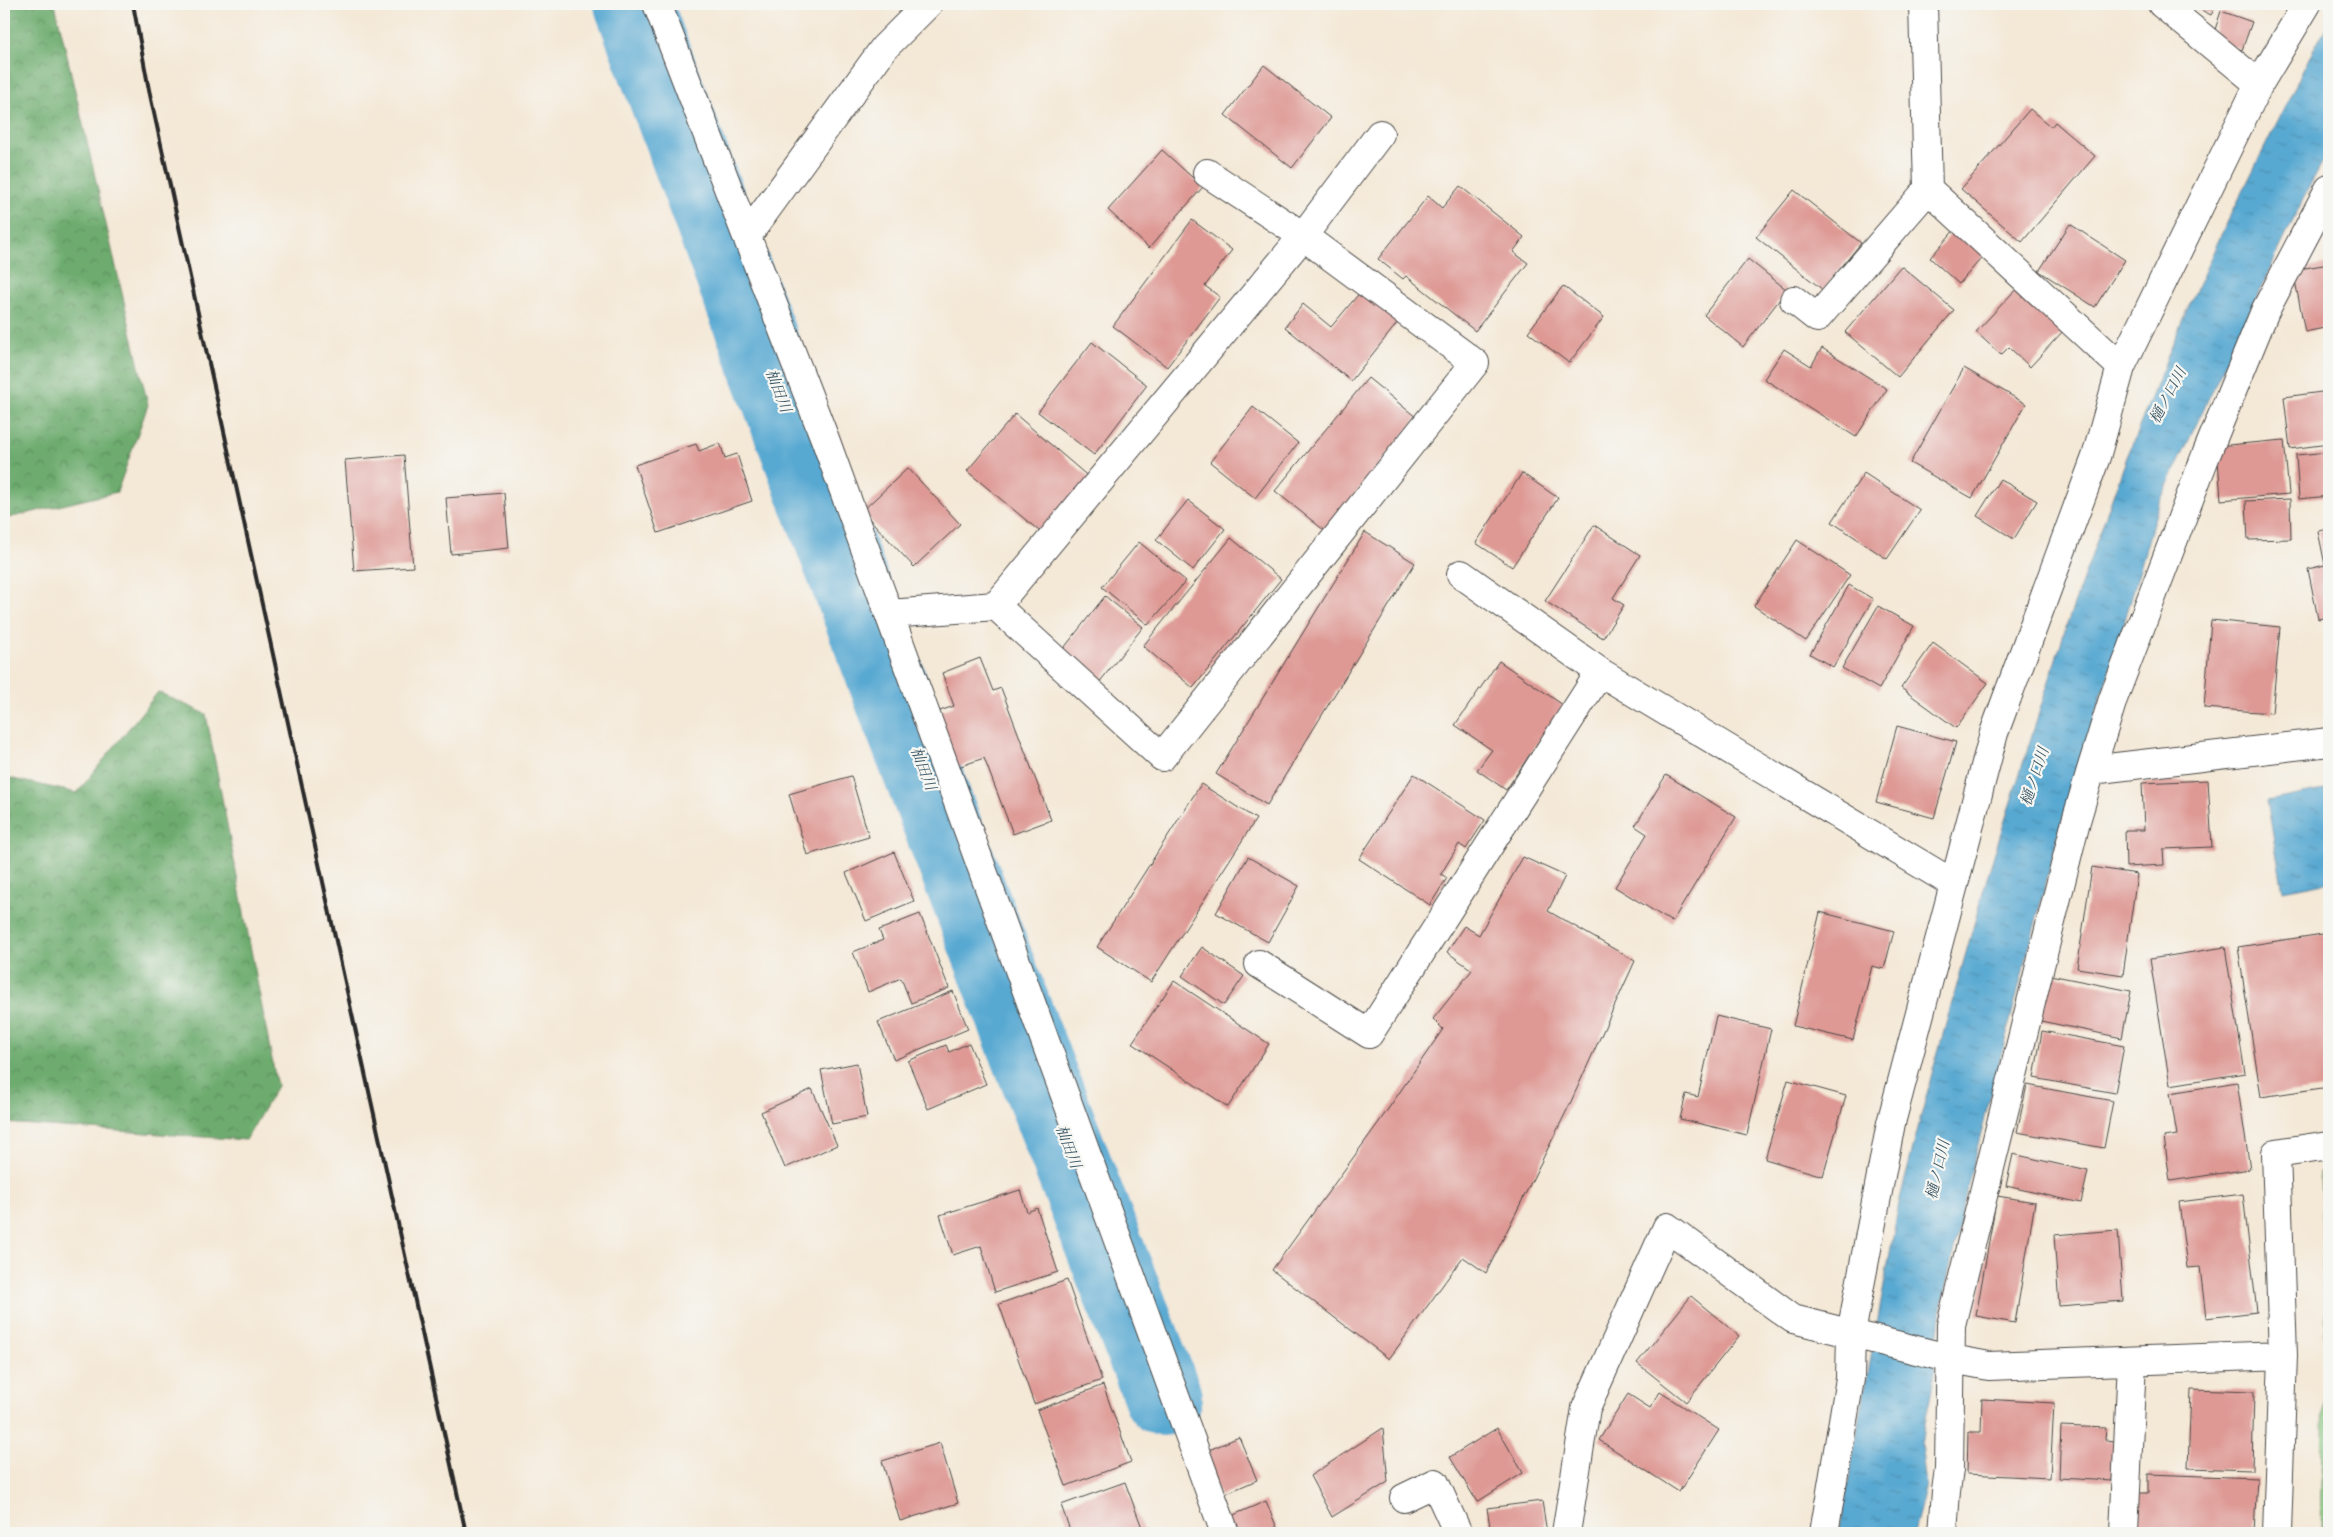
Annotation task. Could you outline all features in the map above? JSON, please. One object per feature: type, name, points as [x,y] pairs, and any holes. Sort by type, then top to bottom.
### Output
[{"type":"street","points":[[657,4],[747,236],[889,614],[1224,1533]]},
{"type":"street","points":[[747,236],[884,48],[928,4]]},
{"type":"street","points":[[1794,300],[1817,318],[1928,189],[1923,4]]},
{"type":"street","points":[[2162,4],[2259,84]]},
{"type":"street","points":[[1824,1533],[1850,1379],[1862,1335],[1890,1122],[1994,733],[2096,457],[2121,367],[2259,84],[2307,4]]},
{"type":"street","points":[[889,614],[996,606],[1303,236],[1380,134]]},
{"type":"street","points":[[996,606],[1162,757],[1475,362],[1303,236],[1207,173]]},
{"type":"street","points":[[1928,189],[2121,367]]},
{"type":"street","points":[[1943,1533],[1949,1469],[1942,1356],[1952,1325],[2076,821],[2113,699],[2206,455],[2261,320],[2329,189]]},
{"type":"street","points":[[1461,574],[1600,672],[1954,884]]},
{"type":"street","points":[[1259,964],[1370,1034],[1600,672]]},
{"type":"street","points":[[2091,770],[2329,742]]},
{"type":"street","points":[[2278,1533],[2283,1355],[2276,1153],[2329,1145]]},
{"type":"street","points":[[1566,1533],[1586,1408],[1667,1227],[1793,1319],[1989,1366],[2283,1355]]},
{"type":"street","points":[[2124,1533],[2132,1361]]},
{"type":"street","points":[[1404,1498],[1435,1483],[1458,1533]]},
{"type":"green space","points":[[4,4],[55,4],[148,405],[117,492],[4,519]]},
{"type":"green space","points":[[158,692],[206,714],[277,1086],[246,1140],[4,1123],[4,777],[77,793]]},
{"type":"green space","points":[[2329,1170],[2329,1533],[2321,1533],[2325,1335],[2320,1171]]},
{"type":"water","name":"樋ノ口川","points":[[2329,22],[2329,150],[2307,191],[2159,503],[2118,644],[2064,813],[1968,1183],[1940,1314],[1933,1383],[1921,1443],[1926,1485],[1914,1533],[1839,1533],[1899,1203],[1931,1077],[1989,871],[2067,624],[2127,457],[2182,321],[2221,235],[2309,58]]},
{"type":"water","points":[[2329,789],[2329,882],[2283,891],[2267,801]]},
{"type":"building","points":[[2189,4],[2217,4],[2211,15]]},
{"type":"building","points":[[2221,11],[2252,22],[2242,50],[2212,39]]},
{"type":"building","points":[[1264,65],[1331,118],[1292,168],[1225,115]]},
{"type":"building","points":[[2030,109],[2051,127],[2055,122],[2095,156],[2022,242],[1961,189]]},
{"type":"building","points":[[1162,150],[1203,187],[1149,248],[1108,210]]},
{"type":"building","points":[[1460,186],[1524,237],[1513,252],[1528,263],[1475,331],[1406,276],[1403,279],[1378,259],[1428,196],[1442,208]]},
{"type":"building","points":[[1794,190],[1861,243],[1823,290],[1756,237]]},
{"type":"building","points":[[1192,220],[1232,250],[1205,286],[1220,297],[1167,367],[1113,326]]},
{"type":"building","points":[[2070,224],[2125,260],[2095,307],[2039,271]]},
{"type":"building","points":[[1956,228],[1985,254],[1959,284],[1930,258]]},
{"type":"building","points":[[1748,259],[1787,290],[1743,347],[1704,315]]},
{"type":"building","points":[[2329,264],[2329,327],[2305,332],[2293,270]]},
{"type":"building","points":[[1901,266],[1954,310],[1898,377],[1845,332]]},
{"type":"building","points":[[1563,286],[1604,317],[1569,363],[1528,332]]},
{"type":"building","points":[[2017,288],[2063,331],[2030,367],[2009,347],[2001,355],[1976,332]]},
{"type":"building","points":[[1362,290],[1399,321],[1351,381],[1285,327],[1303,304],[1331,327]]},
{"type":"building","points":[[1092,342],[1147,385],[1094,455],[1038,412]]},
{"type":"building","points":[[1822,348],[1887,389],[1856,437],[1764,379],[1784,349],[1811,366]]},
{"type":"building","points":[[1964,368],[2026,404],[1972,498],[1910,463]]},
{"type":"building","points":[[1368,378],[1417,418],[1325,531],[1275,491]]},
{"type":"building","points":[[2329,391],[2329,444],[2290,449],[2284,397]]},
{"type":"building","points":[[1253,407],[1298,443],[1255,498],[1210,462]]},
{"type":"building","points":[[1015,414],[1091,479],[1044,535],[967,471]]},
{"type":"building","points":[[2284,440],[2289,494],[2221,500],[2217,446]]},
{"type":"building","points":[[720,443],[725,458],[737,454],[752,501],[658,533],[635,465],[696,444],[699,451]]},
{"type":"building","points":[[2329,452],[2329,496],[2299,499],[2296,455]]},
{"type":"building","points":[[404,455],[413,567],[354,571],[345,460]]},
{"type":"building","points":[[908,468],[960,524],[914,567],[862,511]]},
{"type":"building","points":[[1522,473],[1558,498],[1512,567],[1476,543]]},
{"type":"building","points":[[1864,473],[1920,510],[1887,559],[1832,522]]},
{"type":"building","points":[[2000,479],[2037,501],[2014,539],[1977,516]]},
{"type":"building","points":[[504,493],[509,548],[451,554],[446,498]]},
{"type":"building","points":[[2290,499],[2291,539],[2248,540],[2246,501]]},
{"type":"building","points":[[1188,500],[1225,529],[1193,570],[1156,540]]},
{"type":"building","points":[[1594,525],[1640,555],[1613,598],[1624,605],[1603,638],[1545,601]]},
{"type":"building","points":[[2329,529],[2329,617],[2318,619],[2308,569],[2325,565],[2318,531]]},
{"type":"building","points":[[1365,532],[1415,563],[1267,805],[1216,774]]},
{"type":"building","points":[[1231,538],[1281,579],[1193,688],[1143,646]]},
{"type":"building","points":[[1797,540],[1850,575],[1806,641],[1754,606]]},
{"type":"building","points":[[1139,542],[1186,581],[1148,625],[1102,587]]},
{"type":"building","points":[[1849,585],[1873,599],[1833,667],[1810,654]]},
{"type":"building","points":[[1105,596],[1143,627],[1098,684],[1060,653]]},
{"type":"building","points":[[1878,606],[1914,626],[1879,689],[1842,668]]},
{"type":"building","points":[[2211,620],[2280,627],[2272,713],[2204,708]]},
{"type":"building","points":[[1933,643],[1988,683],[1956,728],[1901,688]]},
{"type":"building","points":[[980,658],[993,691],[1001,688],[1051,820],[1013,834],[984,758],[958,767],[937,712],[954,706],[942,673]]},
{"type":"building","points":[[1499,661],[1563,705],[1506,790],[1477,770],[1492,750],[1455,725]]},
{"type":"building","points":[[1897,726],[1956,742],[1934,818],[1876,802]]},
{"type":"building","points":[[1414,774],[1485,820],[1466,849],[1459,844],[1441,874],[1447,878],[1430,905],[1359,859]]},
{"type":"building","points":[[1666,775],[1736,817],[1672,922],[1615,887],[1647,834],[1635,826]]},
{"type":"building","points":[[851,776],[869,837],[807,855],[789,794]]},
{"type":"building","points":[[2208,780],[2212,847],[2163,849],[2164,865],[2126,867],[2125,830],[2144,830],[2142,783]]},
{"type":"building","points":[[1201,784],[1256,819],[1151,982],[1097,947]]},
{"type":"building","points":[[894,852],[914,901],[866,921],[846,873]]},
{"type":"building","points":[[1248,857],[1299,886],[1268,942],[1216,913]]},
{"type":"building","points":[[1523,857],[1565,876],[1548,911],[1635,961],[1569,1106],[1486,1273],[1463,1257],[1389,1359],[1272,1270],[1384,1115],[1443,1029],[1433,1019],[1472,970],[1447,952],[1464,926],[1479,935]]},
{"type":"building","points":[[2092,867],[2137,874],[2123,975],[2077,968]]},
{"type":"building","points":[[1820,912],[1894,931],[1884,969],[1872,966],[1853,1040],[1793,1026]]},
{"type":"building","points":[[920,914],[949,988],[911,1003],[901,978],[868,992],[853,952],[883,940],[879,930]]},
{"type":"building","points":[[2329,933],[2329,1087],[2261,1097],[2238,947]]},
{"type":"building","points":[[1202,947],[1244,976],[1224,1005],[1182,976]]},
{"type":"building","points":[[2225,947],[2245,1073],[2170,1085],[2150,959]]},
{"type":"building","points":[[2050,975],[2131,991],[2122,1038],[2041,1021]]},
{"type":"building","points":[[1174,981],[1269,1044],[1228,1107],[1132,1043]]},
{"type":"building","points":[[953,991],[968,1029],[894,1060],[878,1022]]},
{"type":"building","points":[[1716,1016],[1771,1029],[1747,1135],[1680,1119],[1686,1094],[1698,1097]]},
{"type":"building","points":[[2042,1031],[2124,1046],[2115,1093],[2034,1078]]},
{"type":"building","points":[[969,1043],[986,1084],[928,1109],[908,1061],[946,1045],[949,1052]]},
{"type":"building","points":[[857,1063],[867,1117],[832,1124],[821,1070]]},
{"type":"building","points":[[1788,1080],[1846,1096],[1823,1176],[1765,1159]]},
{"type":"building","points":[[2237,1082],[2250,1169],[2170,1181],[2164,1137],[2177,1135],[2170,1093]]},
{"type":"building","points":[[2027,1085],[2113,1101],[2104,1148],[2017,1132]]},
{"type":"building","points":[[812,1089],[837,1145],[785,1168],[761,1112]]},
{"type":"building","points":[[2013,1154],[2088,1171],[2081,1203],[2006,1186]]},
{"type":"building","points":[[1020,1190],[1027,1212],[1037,1208],[1058,1272],[995,1292],[981,1246],[953,1255],[940,1215]]},
{"type":"building","points":[[2243,1194],[2257,1312],[2206,1318],[2200,1267],[2187,1268],[2179,1202]]},
{"type":"building","points":[[1997,1196],[2035,1202],[2015,1323],[1976,1316]]},
{"type":"building","points":[[2118,1230],[2123,1301],[2059,1306],[2054,1235]]},
{"type":"building","points":[[1067,1280],[1102,1380],[1034,1404],[999,1304]]},
{"type":"building","points":[[1691,1296],[1739,1336],[1686,1402],[1637,1363]]},
{"type":"building","points":[[1103,1385],[1131,1462],[1066,1486],[1037,1410]]},
{"type":"building","points":[[2191,1389],[2254,1391],[2252,1470],[2188,1468]]},
{"type":"building","points":[[1660,1392],[1719,1430],[1679,1492],[1599,1440],[1628,1394],[1650,1408]]},
{"type":"building","points":[[1982,1399],[2054,1403],[2050,1478],[1967,1474],[1968,1432],[1981,1432]]},
{"type":"building","points":[[2061,1426],[2106,1428],[2105,1440],[2115,1441],[2112,1481],[2059,1478]]},
{"type":"building","points":[[1383,1428],[1388,1482],[1332,1517],[1310,1476]]},
{"type":"building","points":[[1497,1428],[1523,1473],[1477,1502],[1450,1457]]},
{"type":"building","points":[[1239,1437],[1257,1480],[1220,1496],[1202,1453]]},
{"type":"building","points":[[940,1443],[958,1503],[900,1521],[882,1461]]},
{"type":"building","points":[[2148,1474],[2257,1478],[2254,1533],[2137,1533],[2139,1493],[2148,1493]]},
{"type":"building","points":[[1125,1482],[1144,1533],[1071,1533],[1061,1505]]},
{"type":"building","points":[[1266,1501],[1279,1533],[1230,1533],[1224,1519]]},
{"type":"building","points":[[1542,1501],[1547,1533],[1491,1533],[1487,1508]]},
{"type":"waterway","name":"杣田川","points":[[633,4],[895,702],[1163,1397]]},
{"type":"railway","points":[[133,4],[149,90],[466,1533]]}]
